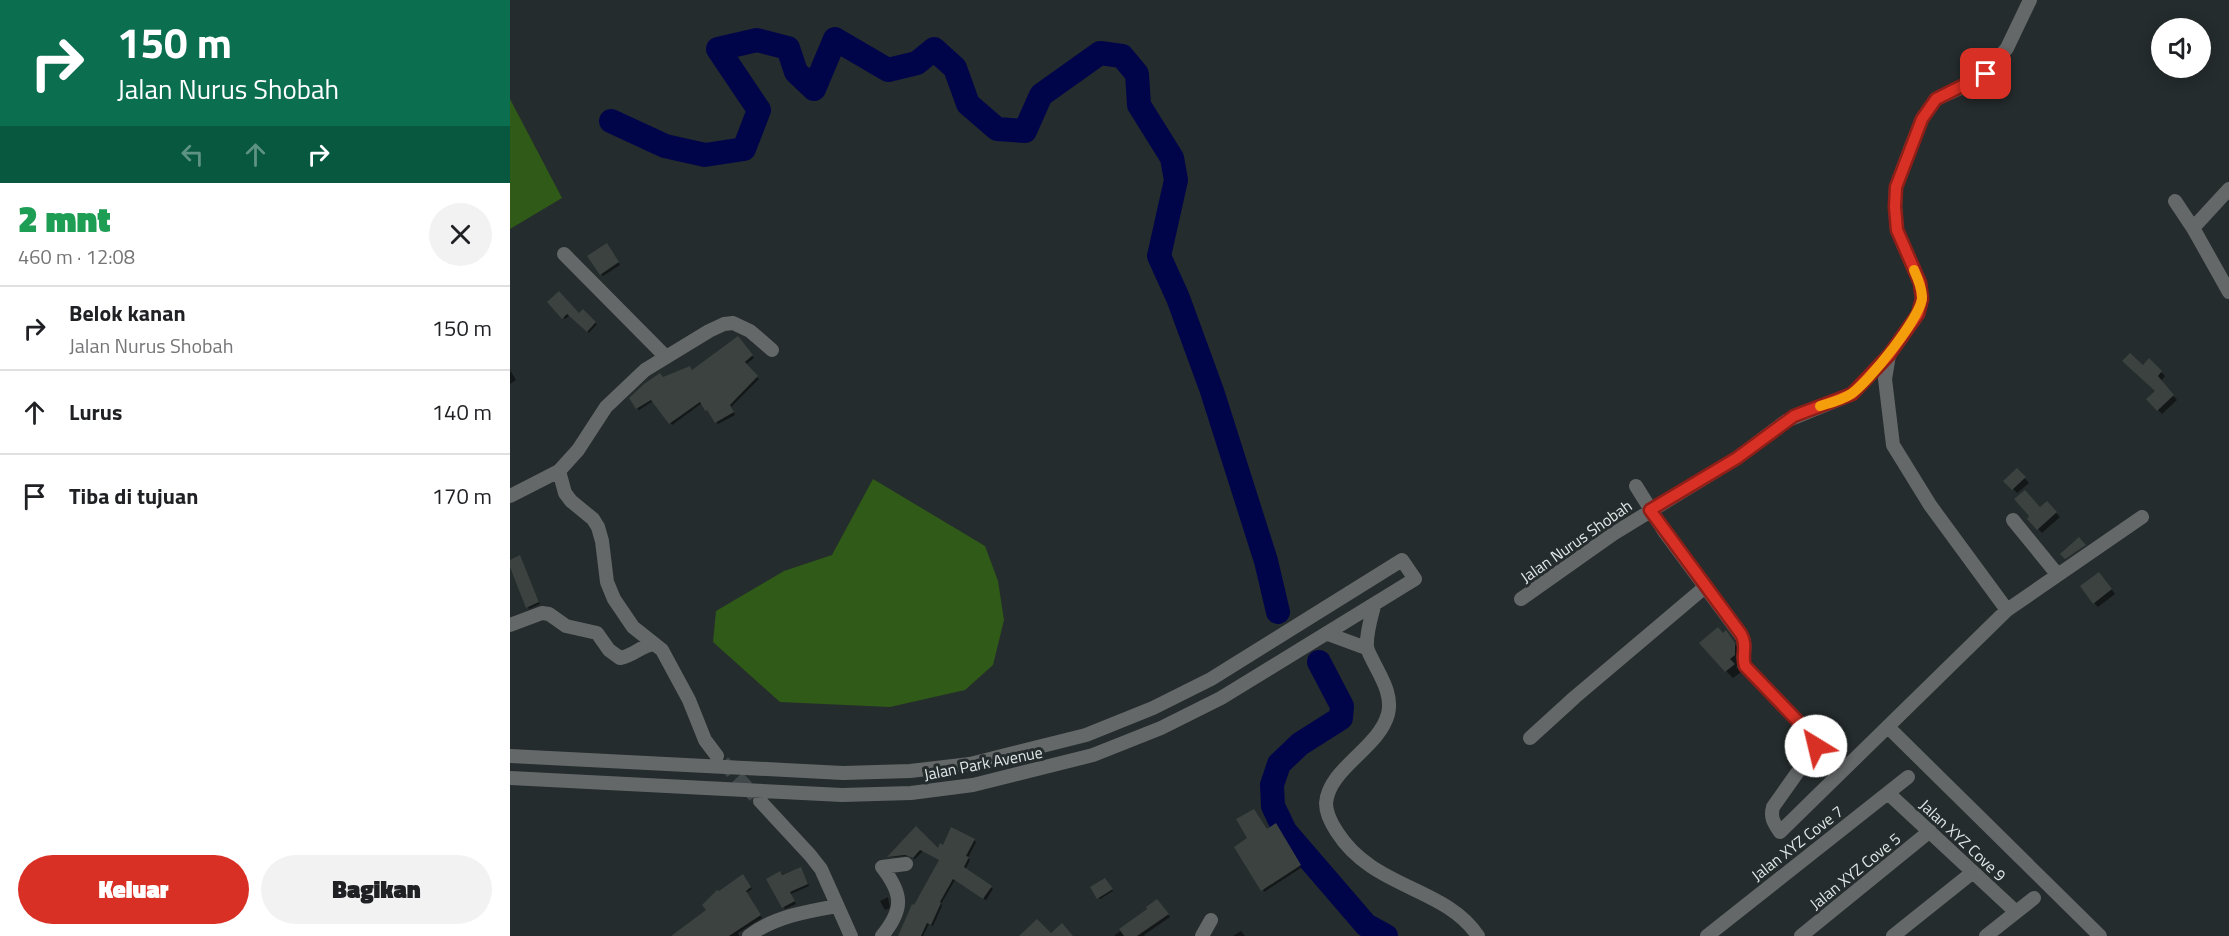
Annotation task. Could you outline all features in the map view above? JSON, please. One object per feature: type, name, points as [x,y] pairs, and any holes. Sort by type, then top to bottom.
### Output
[{"type":"street","name":"Jalan Nurus Shobah","points":[[1521,599],[1650,510],[1737,458],[1794,416],[1852,394],[1889,355],[1918,314],[1922,299],[1920,283],[1897,230],[1895,207],[1896,187],[1922,119],[1936,99],[1986,74],[2007,48],[2030,0]]},
{"type":"street","points":[[2193,228],[2229,189]]},
{"type":"street","points":[[2175,201],[2229,292]]},
{"type":"street","points":[[564,254],[666,357]]},
{"type":"street","points":[[510,496],[559,471],[578,450],[606,407],[645,370],[709,331],[734,322],[750,331],[772,350]]},
{"type":"street","points":[[1889,355],[1885,380],[1893,445],[1930,505],[2007,610]]},
{"type":"street","points":[[559,471],[565,493],[593,519],[598,527],[607,582],[614,599],[633,627],[662,650],[689,700],[705,740],[717,756]]},
{"type":"street","points":[[1636,486],[1650,510],[1745,640],[1743,661],[1745,666],[1816,742],[1815,749],[1773,807],[1772,820],[1780,832],[2007,610],[2142,517]]},
{"type":"street","points":[[2013,520],[2057,574]]},
{"type":"street","name":"Jalan Park Avenue","points":[[510,756],[843,773],[910,771],[970,764],[1086,735],[1153,708],[1201,684],[1402,560],[1415,579],[1221,698],[1161,728],[1093,755],[1030,773],[973,785],[911,793],[842,795],[510,778]]},
{"type":"street","points":[[1530,738],[1705,587]]},
{"type":"street","points":[[1374,606],[1366,648],[1388,692],[1388,713],[1381,730],[1332,784],[1326,802],[1329,819],[1340,837],[1364,863],[1385,877],[1455,911],[1478,936]]},
{"type":"street","points":[[510,625],[542,613],[549,614],[566,626],[597,633],[609,651],[620,658],[653,644]]},
{"type":"street","points":[[1328,634],[1366,648]]},
{"type":"street","points":[[1888,727],[2100,936]]},
{"type":"street","points":[[1024,752],[1030,773]]},
{"type":"street","name":"Jalan XYZ Cove 7","points":[[1707,936],[1908,777]]},
{"type":"street","name":"Jalan XYZ Cove 9","points":[[1888,793],[2016,912]]},
{"type":"street","points":[[760,801],[821,869],[851,936]]},
{"type":"street","name":"Jalan XYZ Cove 5","points":[[1801,936],[1930,831]]},
{"type":"street","points":[[882,936],[899,906],[899,897],[892,880],[882,867],[906,864]]},
{"type":"street","points":[[1893,936],[1973,872]]},
{"type":"street","points":[[1986,936],[2034,898]]},
{"type":"street","points":[[749,936],[784,918],[837,906]]},
{"type":"street","points":[[1202,936],[1211,920]]},
{"type":"green space","points":[[510,99],[562,198],[510,229]]},
{"type":"green space","points":[[873,479],[985,546],[998,581],[1004,620],[993,665],[965,690],[890,707],[780,702],[713,642],[716,611],[784,571],[832,555]]},
{"type":"building","points":[[607,243],[619,262],[600,275],[587,256]]},
{"type":"building","points":[[559,291],[579,313],[583,309],[596,322],[587,332],[567,314],[562,319],[547,302]]},
{"type":"building","points":[[738,336],[753,355],[745,362],[758,376],[730,405],[734,412],[715,423],[700,402],[669,424],[651,400],[636,409],[629,398],[644,384],[660,373],[663,377],[690,366],[692,370]]},
{"type":"building","points":[[2130,353],[2143,365],[2149,358],[2162,371],[2158,376],[2174,395],[2157,411],[2146,399],[2155,391],[2122,361]]},
{"type":"building","points":[[2017,468],[2026,477],[2012,490],[2003,481]]},
{"type":"building","points":[[2025,490],[2040,507],[2047,501],[2057,512],[2037,530],[2027,519],[2029,516],[2014,499]]},
{"type":"building","points":[[2079,537],[2086,545],[2065,559],[2060,554]]},
{"type":"building","points":[[520,555],[539,602],[526,608],[510,567],[510,560]]},
{"type":"building","points":[[2099,572],[2112,589],[2093,604],[2080,586]]},
{"type":"building","points":[[1718,627],[1723,633],[1726,630],[1735,643],[1735,655],[1730,659],[1735,664],[1725,672],[1699,643]]},
{"type":"building","points":[[1254,809],[1267,829],[1276,823],[1301,865],[1261,891],[1234,847],[1247,838],[1236,819]]},
{"type":"building","points":[[916,826],[938,848],[940,843],[943,845],[951,827],[975,839],[966,856],[969,857],[964,867],[992,886],[983,899],[953,879],[940,902],[931,925],[927,923],[921,936],[898,936],[912,904],[914,905],[939,860],[920,850],[913,858],[905,855],[887,857]]},
{"type":"building","points":[[801,867],[808,884],[790,892],[795,901],[782,908],[766,879],[780,871],[782,875]]},
{"type":"building","points":[[743,874],[751,887],[746,891],[761,915],[729,936],[671,936],[706,910],[702,905],[717,890],[719,891]]},
{"type":"building","points":[[1105,878],[1113,889],[1097,899],[1090,887]]},
{"type":"building","points":[[1157,899],[1169,914],[1137,936],[1124,936],[1119,929]]},
{"type":"building","points":[[1037,919],[1051,933],[1062,923],[1073,936],[1019,936]]},
{"type":"waterway","points":[[611,121],[665,146],[705,155],[744,149],[759,110],[718,49],[757,40],[788,48],[796,72],[814,89],[835,39],[888,70],[917,63],[934,49],[955,68],[968,104],[997,129],[1025,131],[1041,95],[1100,53],[1122,56],[1137,74],[1139,105],[1172,158],[1176,180],[1159,256],[1178,298],[1212,391],[1266,561],[1278,612]]},
{"type":"waterway","points":[[1319,662],[1342,706],[1341,718],[1300,744],[1279,764],[1272,785],[1273,806],[1285,831],[1366,925],[1386,936]]},
{"type":"tunnel","points":[[723,762],[755,796]]},
{"type":"slow traffic","points":[[1820,406],[1852,394],[1889,355],[1894,344],[1918,314],[1922,299],[1920,283],[1914,270]]},
{"type":"route","points":[[1816,746],[1813,737],[1745,666],[1743,661],[1745,640],[1650,510],[1737,458],[1794,416],[1852,394],[1889,355],[1894,344],[1918,314],[1922,299],[1920,283],[1897,230],[1896,187],[1922,119],[1936,99],[1986,74]]}]
